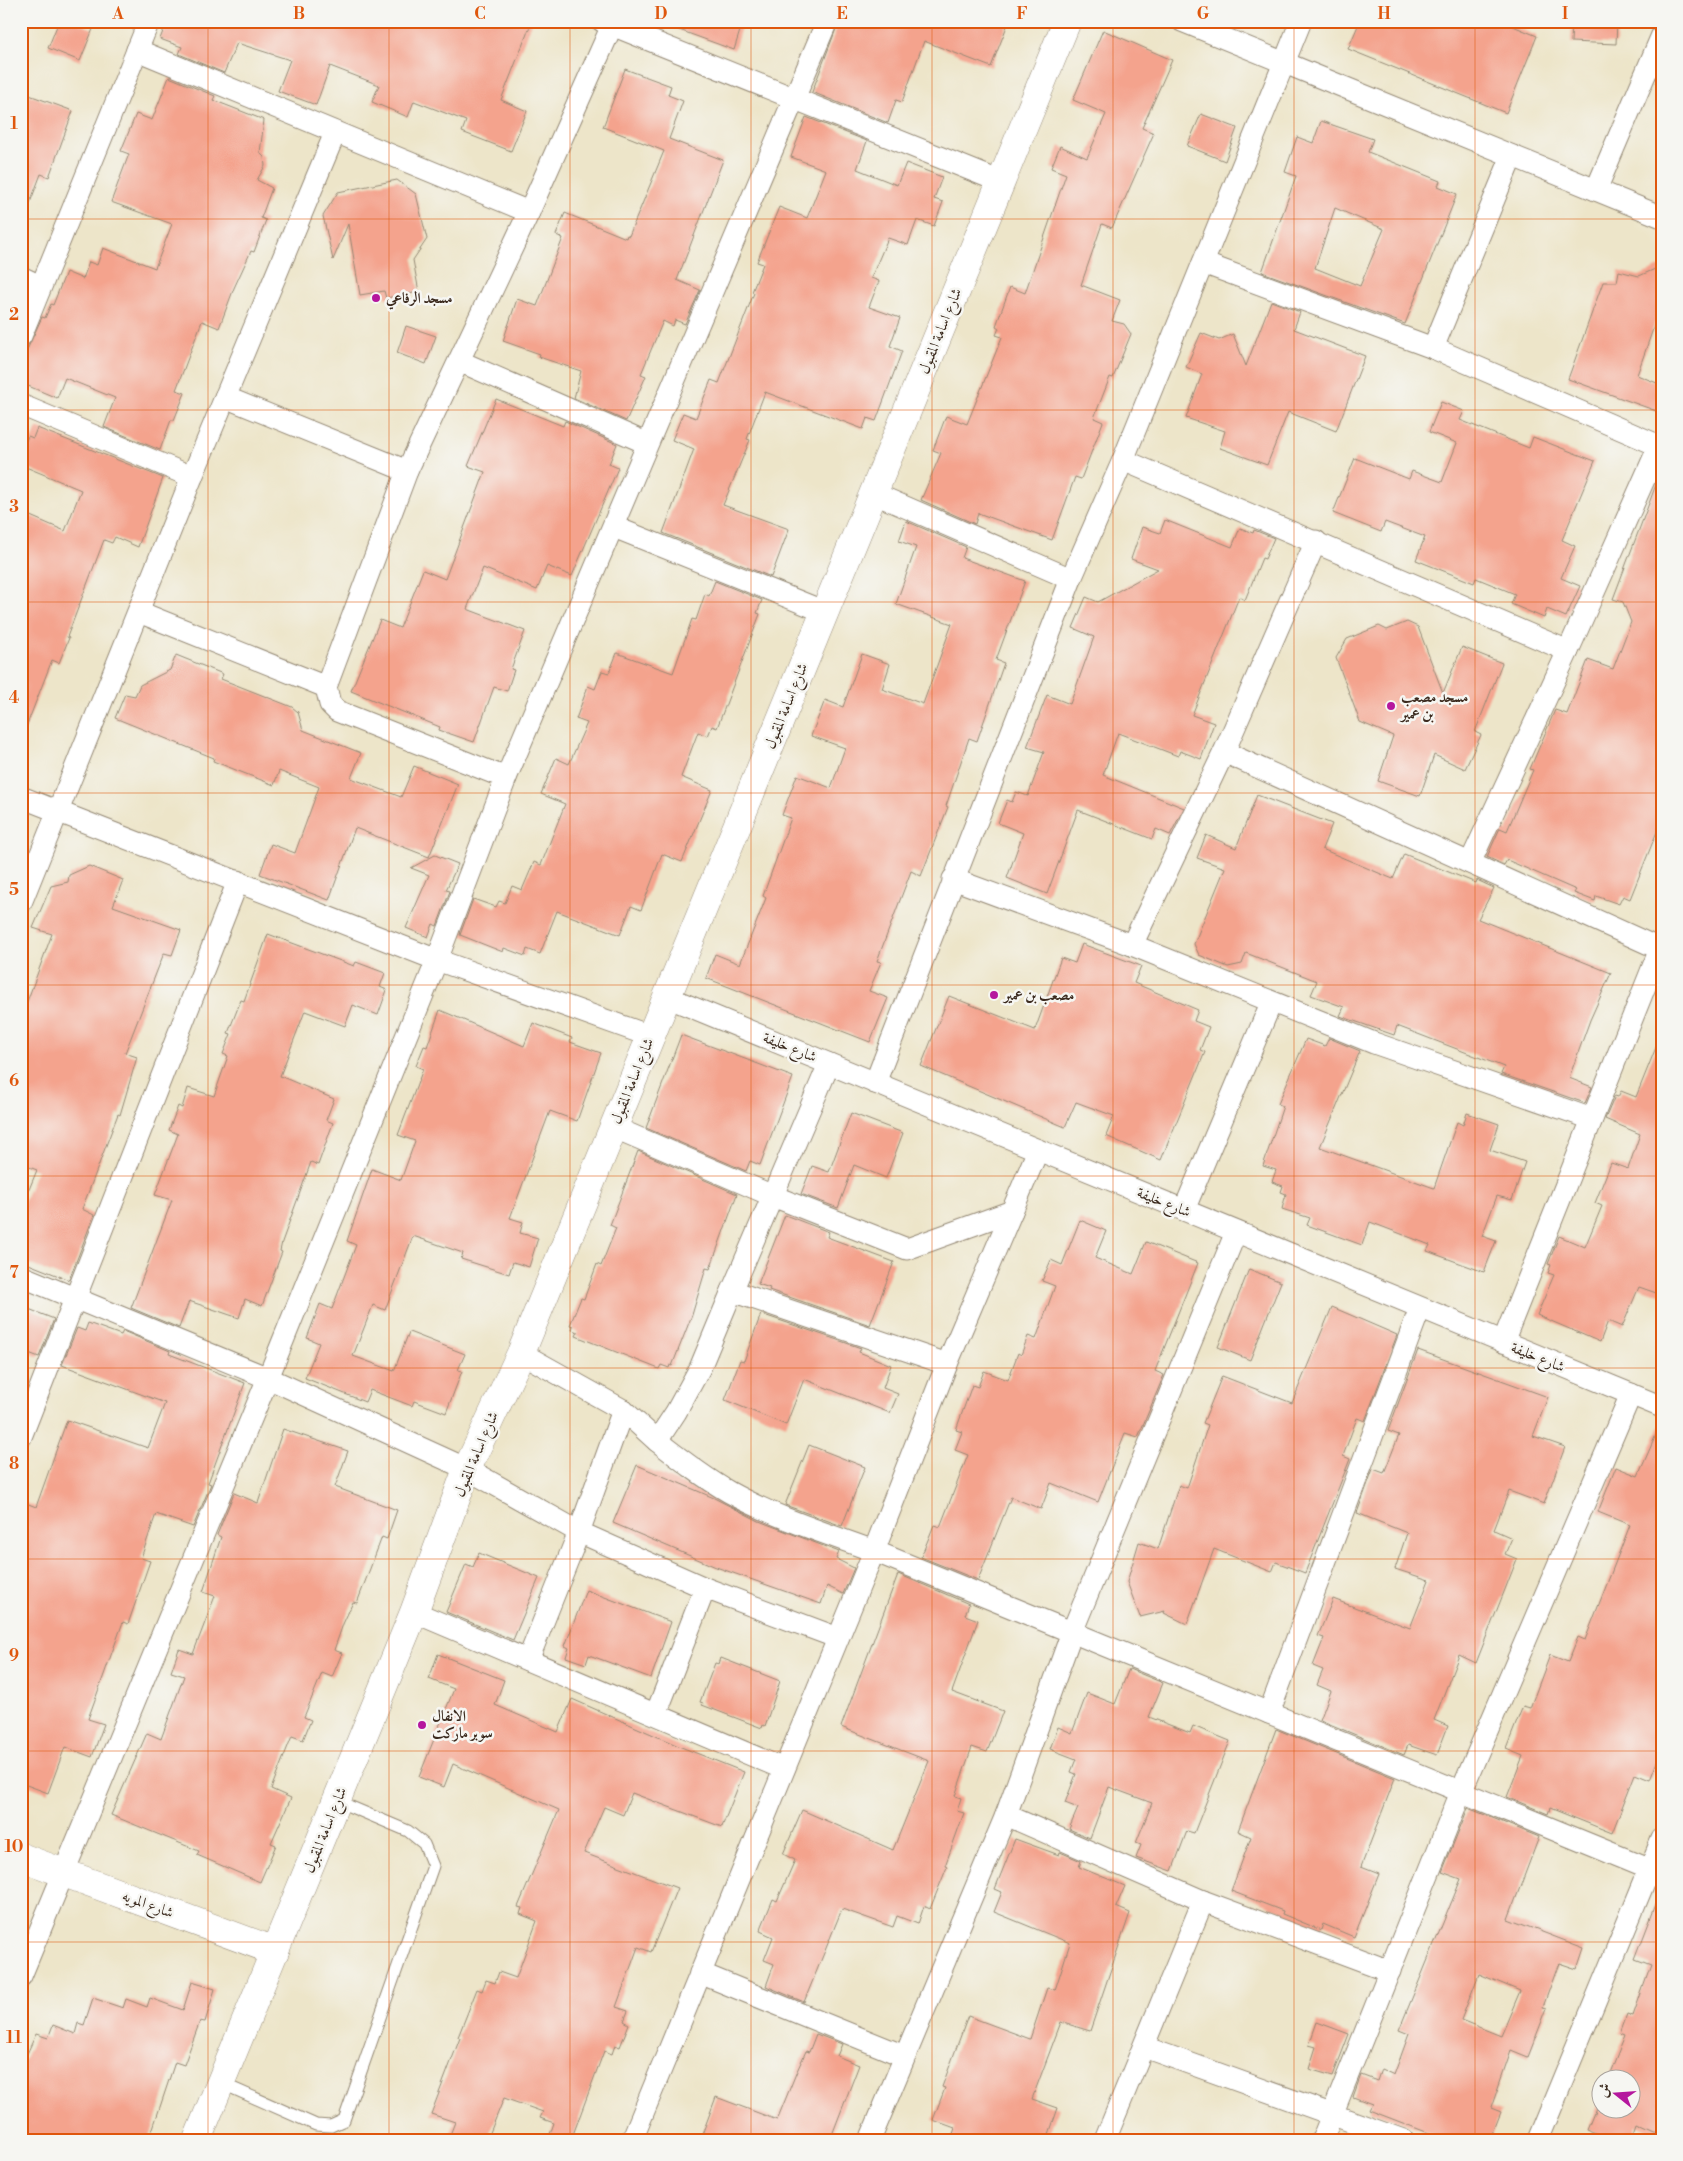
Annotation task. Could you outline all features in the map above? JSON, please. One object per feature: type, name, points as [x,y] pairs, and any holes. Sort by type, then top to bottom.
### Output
[{"type":"street","points":[[21,336],[31,282],[149,21]]},
{"type":"street","points":[[21,1976],[268,1378],[436,960],[506,778],[614,526],[646,443],[827,21]]},
{"type":"street","name":"شارع اسامة المقبول","points":[[197,2140],[414,1612],[467,1469],[520,1353],[1067,21]]},
{"type":"street","points":[[1182,21],[1662,217]]},
{"type":"street","points":[[875,1083],[1071,579],[1203,263],[1300,21]]},
{"type":"street","points":[[506,778],[337,711],[330,704],[326,687],[408,471],[529,212],[609,23],[1001,182]]},
{"type":"street","points":[[1596,190],[1662,35]]},
{"type":"street","points":[[137,50],[529,212]]},
{"type":"street","points":[[21,903],[192,477],[335,133]]},
{"type":"street","points":[[1434,348],[1512,156]]},
{"type":"street","points":[[1203,263],[1434,348],[1660,447],[1470,863]]},
{"type":"street","points":[[459,361],[646,443]]},
{"type":"street","points":[[225,397],[408,471]]},
{"type":"street","points":[[21,405],[192,477]]},
{"type":"street","points":[[1122,460],[1316,541],[1568,651]]},
{"type":"street","points":[[873,493],[1071,579]]},
{"type":"street","points":[[614,526],[825,612]]},
{"type":"street","points":[[1132,945],[1224,752],[1316,541]]},
{"type":"street","points":[[138,612],[326,687]]},
{"type":"street","points":[[1224,752],[1470,863],[1661,946],[1503,1342]]},
{"type":"street","points":[[21,797],[436,960],[650,1036]]},
{"type":"street","points":[[954,879],[1132,945],[1271,1003],[1374,1043],[1592,1119]]},
{"type":"street","points":[[21,1437],[238,881]]},
{"type":"street","name":"شارع خليفة","points":[[666,997],[1662,1407]]},
{"type":"street","points":[[1184,1210],[1271,1003]]},
{"type":"street","points":[[657,1441],[676,1412],[700,1368],[829,1064]]},
{"type":"street","points":[[613,1126],[773,1196],[907,1249],[1012,1211]]},
{"type":"street","points":[[632,2140],[874,1551],[947,1364],[1038,1150]]},
{"type":"street","points":[[871,2139],[1006,1814],[1072,1632],[1236,1232]]},
{"type":"street","points":[[21,1276],[268,1378],[467,1469],[579,1532],[705,1588],[838,1638]]},
{"type":"street","points":[[732,1291],[947,1364]]},
{"type":"street","points":[[1269,1713],[1420,1308]]},
{"type":"street","points":[[520,1353],[623,1410],[688,1466],[729,1492],[781,1516],[874,1551],[1656,1871]]},
{"type":"street","points":[[1322,2140],[1461,1792],[1631,1394]]},
{"type":"street","points":[[528,1660],[579,1532],[623,1410]]},
{"type":"street","points":[[656,1714],[705,1588]]},
{"type":"street","points":[[414,1612],[784,1769]]},
{"type":"street","points":[[1006,1814],[1203,1901],[1390,1971]]},
{"type":"street","points":[[1538,2140],[1656,1871],[1662,1839]]},
{"type":"street","name":"شارع المويه","points":[[21,1857],[275,1951]]},
{"type":"street","points":[[1105,2140],[1203,1901]]},
{"type":"street","points":[[700,1973],[904,2056]]},
{"type":"street","points":[[1144,2047],[1333,2113],[1403,2140]]},
{"type":"lane","points":[[221,2083],[316,2125],[331,2126],[344,2120],[433,1866],[424,1844],[408,1831],[337,1801]]},
{"type":"building","points":[[59,21],[73,21],[93,29],[80,61],[48,48]]},
{"type":"building","points":[[167,21],[532,21],[501,100],[527,111],[511,151],[462,132],[466,121],[414,101],[408,117],[372,102],[379,85],[330,66],[316,105],[278,91],[290,60],[237,43],[224,73],[179,54],[182,47],[160,39]]},
{"type":"building","points":[[664,21],[743,21],[734,50],[663,24]]},
{"type":"building","points":[[839,21],[1009,21],[991,67],[924,41],[902,102],[896,100],[888,123],[812,92]]},
{"type":"building","points":[[1360,21],[1501,21],[1537,36],[1506,113],[1348,49]]},
{"type":"building","points":[[1572,21],[1617,21],[1616,44],[1571,42]]},
{"type":"building","points":[[1103,30],[1172,60],[1142,128],[1154,133],[1112,228],[1102,224],[1081,285],[1120,300],[1112,321],[1124,324],[1131,334],[1113,378],[1110,377],[1094,418],[1103,422],[1081,479],[1075,477],[1052,540],[978,513],[975,524],[921,500],[941,453],[933,450],[946,416],[967,424],[1002,337],[996,335],[999,328],[996,326],[1010,287],[1025,293],[1066,174],[1051,168],[1060,146],[1087,158],[1106,114],[1073,100]]},
{"type":"building","points":[[625,69],[671,86],[668,95],[683,101],[669,139],[723,160],[677,280],[700,290],[685,324],[675,320],[673,326],[663,321],[641,374],[646,376],[626,421],[574,398],[581,371],[539,357],[540,354],[503,341],[517,299],[537,306],[563,238],[556,235],[565,213],[626,238],[627,235],[629,236],[664,151],[603,127]]},
{"type":"building","points":[[169,77],[215,96],[213,100],[264,120],[260,153],[264,157],[265,166],[257,180],[272,188],[261,218],[266,220],[254,252],[251,251],[219,328],[202,321],[176,390],[185,393],[174,420],[171,420],[160,450],[104,427],[115,398],[65,378],[57,398],[21,383],[21,363],[42,317],[45,318],[51,304],[53,305],[66,272],[83,279],[89,262],[97,265],[103,248],[155,268],[172,224],[111,202],[129,154],[121,151],[136,114],[152,120]]},
{"type":"building","points":[[21,92],[73,111],[49,177],[41,174],[23,221],[21,221]]},
{"type":"building","points":[[1201,114],[1237,128],[1225,161],[1187,146]]},
{"type":"building","points":[[806,117],[867,141],[857,169],[897,185],[906,163],[942,177],[934,199],[943,202],[934,226],[917,220],[908,245],[888,238],[871,278],[879,281],[869,307],[900,318],[890,346],[902,351],[876,421],[867,418],[863,429],[765,392],[747,439],[750,440],[723,505],[789,529],[771,577],[663,533],[694,449],[672,440],[683,413],[696,418],[711,380],[719,383],[754,293],[752,292],[763,264],[757,262],[779,207],[807,218],[826,170],[791,157]]},
{"type":"building","points":[[1321,121],[1373,139],[1368,152],[1440,181],[1438,186],[1457,194],[1405,324],[1262,272],[1296,176],[1285,172],[1297,137],[1313,143]],"holes":[[[1335,208],[1384,229],[1360,286],[1315,268]]]},
{"type":"building","points":[[397,180],[416,194],[427,239],[413,260],[419,292],[386,298],[384,291],[360,295],[348,224],[333,260],[323,216],[338,192]]},
{"type":"building","points":[[1662,266],[1662,303],[1637,375],[1662,385],[1662,413],[1568,379],[1603,282],[1617,282],[1619,271],[1639,276]]},
{"type":"building","points":[[1271,301],[1300,312],[1294,329],[1365,356],[1336,431],[1288,412],[1267,465],[1220,448],[1225,431],[1186,418],[1202,374],[1186,367],[1201,333],[1219,340],[1233,334],[1246,366]]},
{"type":"building","points":[[406,326],[436,336],[426,364],[397,353]]},
{"type":"building","points":[[496,399],[563,426],[565,421],[617,444],[609,464],[618,468],[572,576],[547,566],[537,590],[483,568],[467,609],[525,631],[511,669],[514,670],[507,691],[494,687],[474,742],[439,730],[440,727],[351,691],[380,620],[400,628],[423,570],[445,579],[485,472],[468,466]]},
{"type":"building","points":[[1441,402],[1464,411],[1460,420],[1529,448],[1533,437],[1595,461],[1562,540],[1575,546],[1561,578],[1580,586],[1566,617],[1547,609],[1544,618],[1511,604],[1515,594],[1476,578],[1474,583],[1416,560],[1425,537],[1385,522],[1381,532],[1333,513],[1355,458],[1409,479],[1412,471],[1442,482],[1457,443],[1429,432]]},
{"type":"building","points":[[37,428],[163,478],[138,547],[115,537],[112,543],[104,540],[59,663],[52,660],[23,735],[21,512],[65,531],[81,490],[21,465],[21,452],[28,436],[33,438]]},
{"type":"building","points":[[1660,474],[1662,819],[1630,899],[1623,896],[1619,904],[1596,896],[1595,901],[1574,893],[1576,890],[1507,860],[1504,865],[1487,857],[1500,828],[1507,831],[1533,770],[1530,769],[1555,710],[1567,714],[1588,660],[1613,669],[1631,622],[1623,602],[1613,599]]},
{"type":"building","points":[[1165,520],[1232,547],[1240,528],[1253,533],[1254,530],[1274,538],[1265,559],[1262,558],[1245,600],[1239,597],[1192,715],[1214,723],[1201,759],[1180,751],[1178,756],[1118,733],[1103,775],[1184,808],[1170,835],[1156,829],[1152,839],[1078,810],[1047,894],[1007,878],[1023,833],[998,823],[1007,800],[1012,802],[1016,792],[1028,796],[1044,752],[1027,747],[1047,695],[1070,704],[1094,637],[1073,628],[1086,597],[1098,602],[1158,569],[1131,559],[1142,527],[1160,533]]},
{"type":"building","points":[[906,521],[966,547],[962,558],[1025,581],[996,660],[1004,663],[977,741],[969,738],[946,806],[948,807],[921,876],[911,871],[877,961],[881,962],[869,991],[888,998],[870,1042],[706,978],[715,954],[740,964],[766,898],[763,896],[791,818],[782,815],[797,775],[831,788],[845,748],[811,736],[825,700],[843,707],[862,654],[890,664],[882,689],[923,704],[952,624],[896,604],[916,547],[899,541]]},
{"type":"building","points":[[715,581],[762,600],[757,613],[760,614],[717,728],[712,726],[708,736],[698,732],[681,777],[712,790],[682,862],[662,854],[641,910],[631,906],[620,935],[557,911],[540,954],[527,949],[525,956],[504,948],[503,952],[460,935],[473,899],[496,907],[499,901],[505,903],[512,886],[522,890],[534,862],[541,865],[565,804],[541,794],[556,758],[569,764],[587,723],[576,719],[588,686],[595,689],[602,671],[609,673],[617,653],[673,673],[692,619],[696,620],[705,594],[709,596]]},
{"type":"building","points":[[1407,622],[1418,627],[1443,693],[1462,647],[1502,663],[1475,732],[1481,735],[1465,769],[1434,755],[1420,796],[1378,781],[1393,736],[1360,722],[1336,658],[1347,639],[1379,626],[1387,630]]},
{"type":"building","points":[[176,655],[223,674],[221,679],[292,707],[298,712],[303,730],[361,753],[351,778],[401,797],[414,766],[458,784],[429,857],[355,828],[329,900],[260,874],[271,844],[295,853],[319,787],[279,771],[274,785],[213,761],[214,758],[115,718],[125,694],[135,696],[140,685],[170,670]]},
{"type":"building","points":[[1257,795],[1332,824],[1322,849],[1393,879],[1404,854],[1476,883],[1477,880],[1494,888],[1478,919],[1611,973],[1590,1020],[1569,1078],[1592,1087],[1585,1103],[1501,1074],[1504,1067],[1397,1026],[1394,1035],[1340,1016],[1344,1007],[1311,995],[1317,981],[1246,953],[1242,964],[1228,967],[1199,955],[1194,944],[1225,868],[1197,858],[1206,835],[1236,848]]},
{"type":"building","points":[[435,855],[458,864],[446,890],[450,891],[437,926],[433,924],[428,937],[406,928],[429,875],[411,868]]},
{"type":"building","points":[[89,866],[123,880],[113,906],[181,930],[172,955],[164,953],[125,1053],[137,1057],[120,1115],[118,1114],[82,1209],[94,1215],[69,1280],[21,1261],[21,1209],[37,1170],[21,1164],[21,1018],[52,934],[33,928],[51,886],[68,882],[69,875]]},
{"type":"building","points":[[268,934],[354,966],[356,962],[385,973],[380,987],[387,990],[378,1015],[353,1005],[345,1026],[305,1011],[280,1076],[334,1099],[326,1120],[333,1123],[318,1165],[311,1162],[282,1242],[280,1251],[282,1252],[262,1306],[245,1299],[239,1318],[189,1301],[179,1328],[131,1308],[172,1200],[155,1195],[178,1134],[169,1130],[178,1106],[182,1108],[188,1088],[214,1096],[228,1056],[223,1054],[231,1034],[228,1033],[241,1000],[244,1001]]},
{"type":"building","points":[[1082,944],[1141,966],[1134,983],[1198,1010],[1194,1021],[1209,1027],[1200,1050],[1205,1052],[1161,1160],[1106,1136],[1114,1116],[1076,1102],[1065,1127],[921,1066],[949,996],[1035,1030],[1061,958],[1075,963]]},
{"type":"building","points":[[440,1010],[524,1046],[533,1023],[572,1038],[570,1042],[601,1053],[577,1121],[550,1111],[510,1218],[523,1222],[520,1233],[538,1238],[529,1267],[513,1262],[509,1274],[461,1259],[463,1253],[413,1236],[385,1310],[373,1305],[353,1356],[394,1371],[409,1332],[465,1354],[458,1370],[462,1371],[446,1413],[414,1401],[412,1406],[370,1390],[365,1402],[305,1378],[319,1343],[307,1338],[320,1304],[332,1309],[356,1245],[347,1241],[372,1169],[401,1180],[415,1141],[398,1135],[423,1069],[416,1066],[424,1046],[427,1047]]},
{"type":"building","points":[[681,1035],[793,1077],[760,1165],[750,1161],[746,1171],[646,1128]]},
{"type":"building","points":[[1661,1035],[1662,1295],[1639,1287],[1622,1327],[1608,1321],[1600,1342],[1537,1315],[1554,1275],[1548,1273],[1551,1265],[1548,1264],[1559,1236],[1585,1247],[1602,1206],[1595,1203],[1611,1163],[1628,1169],[1640,1134],[1605,1119],[1615,1096],[1618,1097],[1621,1091],[1636,1097]]},
{"type":"building","points":[[1329,1038],[1360,1051],[1320,1147],[1434,1188],[1457,1122],[1463,1125],[1467,1113],[1499,1124],[1490,1150],[1525,1162],[1512,1200],[1497,1196],[1482,1236],[1496,1241],[1484,1272],[1427,1251],[1430,1245],[1370,1222],[1362,1245],[1307,1225],[1310,1218],[1282,1209],[1286,1194],[1281,1192],[1283,1186],[1272,1182],[1276,1170],[1263,1166],[1283,1106],[1278,1104],[1306,1039],[1325,1046]]},
{"type":"building","points":[[851,1113],[903,1133],[886,1178],[854,1165],[838,1208],[801,1194],[812,1166],[829,1172]]},
{"type":"building","points":[[638,1151],[737,1194],[710,1269],[706,1268],[692,1315],[672,1366],[670,1365],[669,1368],[661,1365],[659,1369],[576,1336],[578,1332],[572,1330],[573,1326],[570,1325],[581,1298],[584,1299],[597,1264],[601,1266],[616,1228],[610,1225]]},
{"type":"building","points":[[785,1215],[829,1232],[827,1237],[894,1262],[870,1325],[769,1290],[770,1288],[758,1284]]},
{"type":"building","points":[[1080,1220],[1106,1231],[1095,1258],[1133,1274],[1146,1242],[1198,1263],[1155,1371],[1164,1375],[1138,1437],[1125,1433],[1098,1502],[1051,1483],[1041,1509],[1011,1497],[978,1580],[921,1557],[934,1525],[940,1527],[968,1455],[955,1450],[962,1432],[956,1430],[972,1385],[978,1387],[984,1371],[1008,1380],[1018,1353],[1021,1355],[1028,1336],[1036,1339],[1055,1286],[1042,1281],[1051,1260],[1062,1265]]},
{"type":"building","points":[[1249,1269],[1281,1282],[1250,1360],[1218,1347]]},
{"type":"building","points":[[21,1306],[54,1319],[39,1357],[21,1350]]},
{"type":"building","points":[[1332,1307],[1397,1335],[1365,1421],[1357,1418],[1343,1456],[1350,1459],[1305,1573],[1276,1562],[1272,1572],[1214,1549],[1187,1624],[1164,1613],[1165,1611],[1140,1617],[1127,1582],[1139,1542],[1158,1549],[1179,1485],[1187,1488],[1208,1425],[1203,1423],[1222,1376],[1292,1403]]},
{"type":"building","points":[[761,1314],[861,1348],[859,1352],[891,1365],[883,1388],[898,1394],[890,1413],[804,1379],[786,1425],[725,1400],[740,1360],[744,1361]]},
{"type":"building","points":[[88,1323],[121,1335],[123,1331],[170,1351],[169,1354],[245,1383],[208,1483],[211,1484],[193,1527],[156,1514],[141,1558],[150,1561],[128,1624],[123,1622],[88,1719],[104,1724],[92,1757],[65,1747],[48,1793],[21,1783],[21,1501],[36,1507],[67,1420],[148,1448],[165,1403],[62,1365],[77,1328],[85,1331]]},
{"type":"building","points":[[1418,1350],[1548,1397],[1533,1436],[1565,1447],[1544,1504],[1509,1491],[1494,1530],[1512,1538],[1505,1554],[1517,1559],[1476,1663],[1459,1655],[1434,1720],[1448,1726],[1437,1755],[1408,1745],[1404,1755],[1320,1720],[1331,1691],[1317,1685],[1323,1670],[1313,1666],[1324,1638],[1318,1636],[1333,1599],[1410,1628],[1429,1580],[1395,1569],[1407,1533],[1357,1513],[1373,1469],[1384,1473],[1399,1435],[1388,1431]]},
{"type":"building","points":[[1662,1421],[1662,1749],[1650,1780],[1635,1774],[1612,1833],[1550,1808],[1548,1814],[1507,1797],[1523,1756],[1506,1749],[1523,1706],[1530,1708],[1550,1655],[1568,1662],[1578,1637],[1585,1640],[1630,1525],[1598,1512],[1616,1467],[1638,1476]]},
{"type":"building","points":[[283,1429],[348,1451],[335,1487],[397,1510],[387,1539],[382,1537],[357,1603],[353,1602],[343,1624],[334,1650],[342,1653],[332,1677],[322,1673],[304,1717],[311,1720],[303,1740],[292,1736],[271,1789],[291,1798],[271,1843],[276,1845],[260,1882],[197,1855],[199,1851],[111,1815],[147,1733],[161,1739],[184,1676],[171,1672],[179,1649],[193,1654],[215,1596],[203,1592],[221,1537],[217,1535],[234,1493],[258,1503]]},
{"type":"building","points":[[809,1445],[865,1467],[842,1526],[785,1505]]},
{"type":"building","points":[[637,1465],[714,1498],[759,1521],[839,1552],[836,1559],[854,1568],[843,1594],[827,1586],[821,1604],[716,1567],[613,1523]]},
{"type":"building","points":[[479,1553],[539,1578],[513,1640],[446,1612],[466,1564],[473,1567]]},
{"type":"building","points":[[898,1574],[969,1604],[965,1615],[978,1620],[952,1692],[1003,1711],[987,1752],[972,1747],[955,1796],[961,1798],[957,1811],[964,1813],[945,1866],[947,1867],[930,1909],[924,1906],[918,1924],[897,1916],[893,1927],[842,1909],[804,2002],[766,1986],[774,1964],[764,1960],[773,1937],[760,1931],[773,1899],[777,1901],[795,1860],[783,1854],[802,1810],[893,1850],[929,1761],[841,1727]]},
{"type":"building","points":[[586,1590],[671,1622],[651,1678],[589,1655],[586,1664],[566,1657],[569,1648],[565,1646]]},
{"type":"building","points":[[438,1654],[504,1680],[495,1705],[558,1732],[572,1699],[681,1747],[744,1772],[722,1827],[632,1793],[623,1815],[604,1807],[584,1853],[677,1888],[651,1952],[638,1947],[616,2007],[628,2011],[624,2021],[629,2024],[620,2047],[615,2045],[612,2054],[604,2051],[571,2140],[548,2140],[554,2123],[540,2118],[543,2112],[504,2098],[487,2140],[448,2140],[455,2122],[431,2114],[477,1989],[482,1991],[486,1980],[495,1983],[499,1972],[516,1978],[537,1921],[520,1914],[522,1908],[518,1907],[559,1810],[453,1764],[444,1787],[419,1777],[454,1689],[429,1679]]},
{"type":"building","points":[[721,1658],[780,1681],[765,1726],[763,1725],[762,1728],[702,1705],[703,1703],[700,1702],[715,1663],[719,1664]]},
{"type":"building","points":[[1129,1669],[1163,1683],[1149,1717],[1190,1733],[1193,1726],[1230,1741],[1194,1833],[1187,1831],[1172,1871],[1136,1858],[1141,1845],[1136,1843],[1152,1803],[1109,1787],[1090,1838],[1069,1829],[1078,1808],[1065,1803],[1076,1774],[1071,1772],[1076,1759],[1050,1749],[1058,1727],[1072,1733],[1087,1693],[1115,1704]]},
{"type":"building","points":[[1276,1729],[1395,1778],[1361,1867],[1379,1874],[1354,1937],[1323,1924],[1321,1930],[1282,1914],[1283,1911],[1231,1891],[1251,1837],[1238,1831]]},
{"type":"building","points":[[1468,1808],[1539,1837],[1508,1919],[1584,1948],[1577,1969],[1559,1963],[1543,2007],[1547,2008],[1528,2057],[1511,2050],[1491,2108],[1501,2112],[1490,2140],[1447,2140],[1369,2110],[1372,2104],[1353,2097],[1361,2075],[1377,2081],[1381,2069],[1394,2075],[1409,2034],[1399,2030],[1461,1879],[1442,1872]],"holes":[[[1479,1974],[1520,1991],[1501,2036],[1461,2020]]]},
{"type":"building","points":[[1015,1839],[1059,1855],[1060,1852],[1081,1861],[1079,1867],[1125,1886],[1116,1907],[1130,1913],[1090,2031],[1061,2022],[1032,2099],[1058,2108],[1047,2140],[951,2140],[955,2128],[933,2120],[945,2088],[942,2087],[968,2016],[1030,2039],[1047,1988],[1055,1990],[1070,1943],[994,1912],[1002,1892],[995,1889]]},
{"type":"building","points":[[1660,1894],[1662,1895],[1662,2137],[1636,2125],[1631,2140],[1611,2140],[1587,2130],[1592,2118],[1640,2118],[1640,2068],[1612,2068],[1625,2035],[1620,2033],[1627,2014],[1633,2016],[1651,1965],[1635,1959]]},
{"type":"building","points":[[192,1982],[215,1989],[205,2022],[200,2021],[184,2065],[175,2062],[149,2140],[21,2140],[21,2067],[36,2034],[48,2038],[53,2025],[75,2034],[78,2023],[84,2025],[93,1998],[123,2008],[126,1999],[147,2007],[150,1998],[183,2010]]},
{"type":"building","points":[[1317,2022],[1349,2034],[1333,2076],[1309,2069],[1316,2047],[1309,2045]]},
{"type":"building","points":[[816,2034],[842,2044],[837,2056],[859,2065],[830,2140],[700,2140],[716,2097],[777,2120],[806,2051],[809,2052]]},
{"type":"place","name":"مسجد الرفاعي","points":[[376,298]]},
{"type":"place","name":"مسجد مصعب بن عمير","points":[[1391,706]]},
{"type":"place","name":"مصعب بن عمير","points":[[994,995]]},
{"type":"place","name":"الانفال سوبر ماركت","points":[[422,1725]]}]
